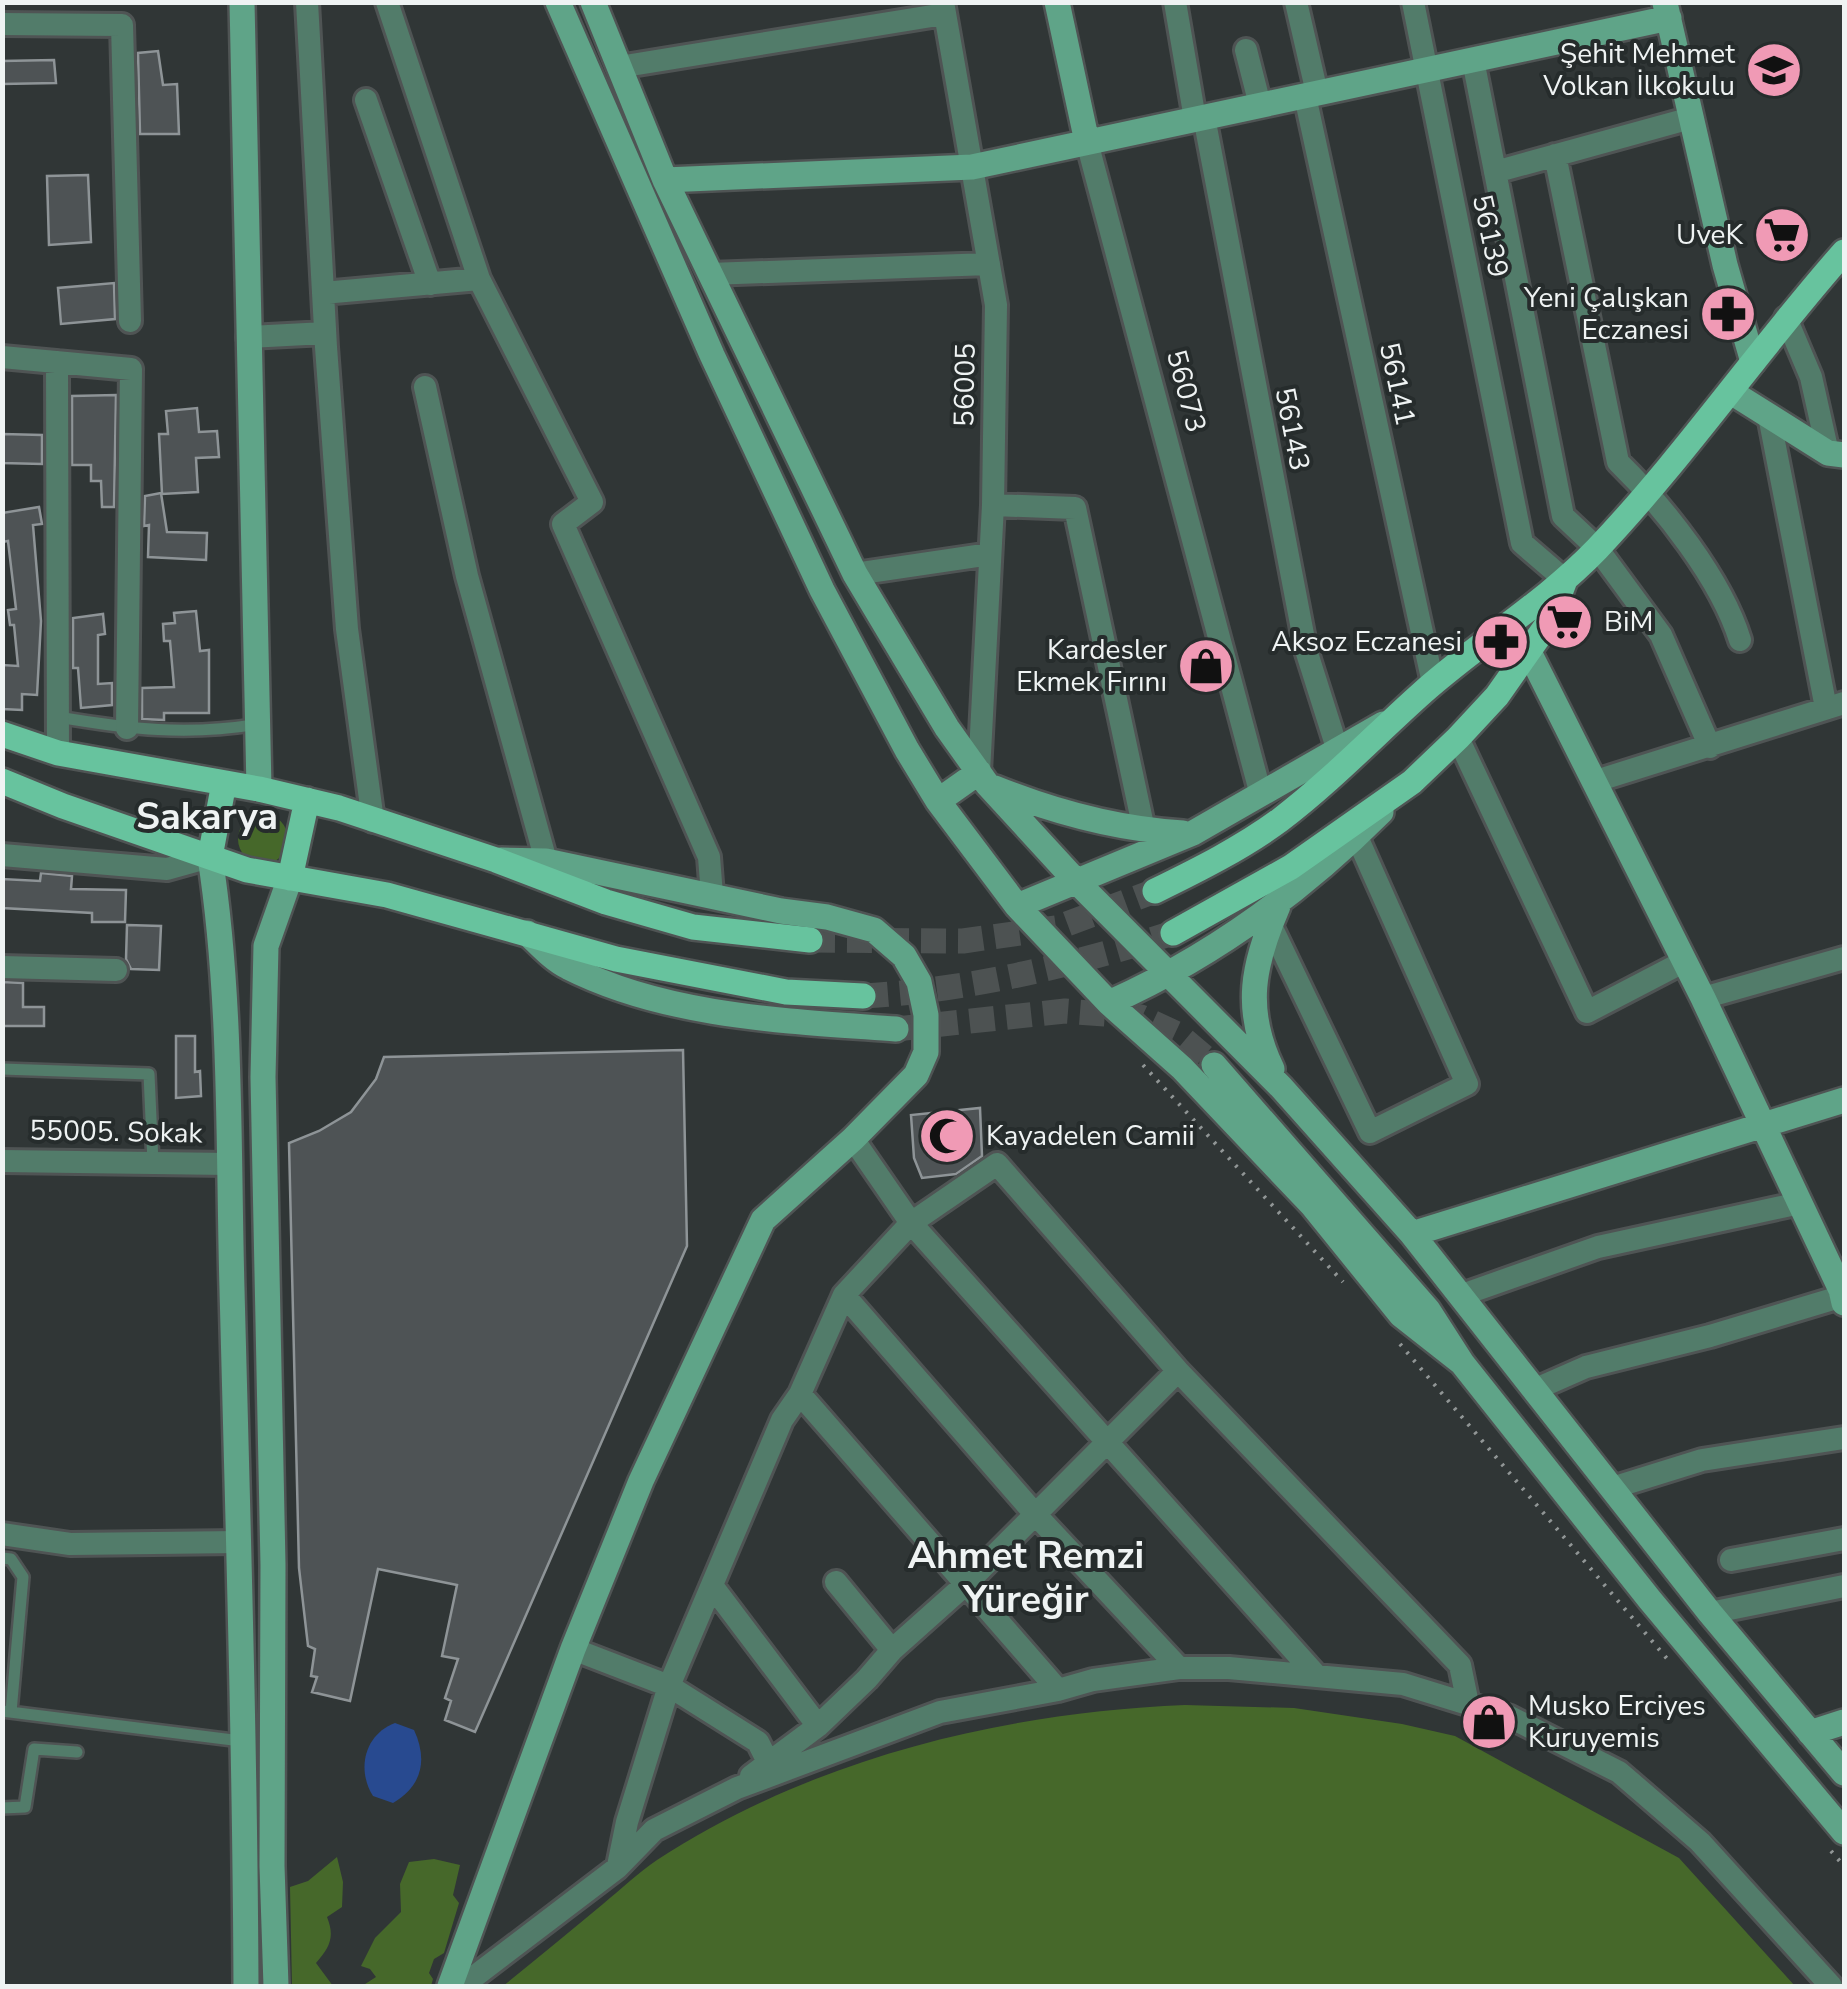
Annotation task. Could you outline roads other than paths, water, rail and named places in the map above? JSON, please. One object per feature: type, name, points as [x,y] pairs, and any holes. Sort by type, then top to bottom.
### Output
[{"type":"main road","points":[[242,2],[259,788]]},
{"type":"main road","points":[[558,2],[712,356],[822,590],[906,750],[938,800],[1017,906],[1109,1003],[1182,1068],[1312,1205],[1401,1314],[1462,1362]]},
{"type":"main road","points":[[593,2],[664,180],[856,574],[982,778],[1168,977],[1281,1087],[1412,1234],[1710,1613],[1844,1773]]},
{"type":"main road","name":"56073","points":[[1057,2],[1086,142]]},
{"type":"main road","points":[[664,180],[972,166],[1425,71],[1667,10],[1725,265],[1754,362]]},
{"type":"main road","points":[[1156,891],[1278,822],[1344,768],[1433,683],[1565,580],[1648,491],[1844,252]]},
{"type":"main road","points":[[1732,392],[1836,454]]},
{"type":"main road","points":[[1109,1003],[1168,977],[1274,915],[1497,696],[1548,622],[1565,580]]},
{"type":"main road","points":[[1528,650],[1703,998],[1843,1295]]},
{"type":"main road","points":[[1461,662],[1476,666],[1491,679],[1497,696]]},
{"type":"main road","points":[[1017,906],[1193,833],[1392,720]]},
{"type":"main road","points":[[2,734],[58,753],[307,800],[496,860],[606,902],[693,926],[810,940]]},
{"type":"main road","points":[[938,800],[982,778]]},
{"type":"main road","points":[[982,778],[1050,811],[1144,830],[1193,833]]},
{"type":"main road","points":[[2,781],[247,870],[387,895],[616,959],[768,988],[862,996]]},
{"type":"main road","points":[[224,782],[210,858],[217,898],[228,1164],[244,1742],[246,1986]]},
{"type":"main road","points":[[1173,933],[1291,867],[1412,782]]},
{"type":"main road","points":[[276,1986],[272,1866],[273,1565],[263,1077],[266,946],[290,878],[307,800]]},
{"type":"main road","points":[[450,1986],[573,1650],[642,1481],[763,1220],[853,1139],[916,1075],[926,1052],[926,1014],[920,982],[904,956],[874,930],[827,917],[781,911],[546,861],[496,860]]},
{"type":"main road","points":[[1274,915],[1254,972],[1252,1000],[1260,1045],[1281,1087]]},
{"type":"main road","points":[[527,933],[564,966],[642,997],[776,1020],[896,1029]]},
{"type":"main road","points":[[1214,1065],[1428,1310],[1462,1362],[1838,1842]]},
{"type":"main road","points":[[1412,1234],[1844,1100]]},
{"type":"main road","points":[[1810,1733],[1844,1722]]},
{"type":"street","points":[[306,2],[346,629],[374,821]]},
{"type":"street","points":[[387,2],[479,279],[592,502],[563,524],[709,857],[712,895]]},
{"type":"street","name":"56143","points":[[1176,2],[1306,650],[1337,748]]},
{"type":"street","name":"56141","points":[[1296,2],[1311,94],[1433,683]]},
{"type":"street","name":"56139","points":[[1413,2],[1522,543],[1565,580]]},
{"type":"street","points":[[619,67],[944,8]]},
{"type":"street","name":"56005","points":[[944,8],[996,305],[982,778]]},
{"type":"street","points":[[2,24],[122,25],[130,321]]},
{"type":"street","points":[[1246,50],[1260,105]]},
{"type":"street","points":[[1473,60],[1564,516],[1597,548],[1662,636],[1710,747]]},
{"type":"street","points":[[366,100],[430,284]]},
{"type":"street","points":[[1495,172],[1691,118]]},
{"type":"street","name":"56073","points":[[1086,142],[1261,795]]},
{"type":"street","points":[[1555,156],[1618,462],[1648,491],[1729,605],[1740,640]]},
{"type":"street","points":[[710,274],[989,264]]},
{"type":"street","points":[[322,294],[479,279]]},
{"type":"street","points":[[1786,318],[1811,377],[1836,454]]},
{"type":"street","points":[[248,337],[325,333]]},
{"type":"street","points":[[2,357],[131,370],[127,728]]},
{"type":"street","points":[[57,362],[58,753]]},
{"type":"street","points":[[424,387],[467,576],[546,861]]},
{"type":"street","points":[[1596,781],[1835,705],[1769,416]]},
{"type":"street","points":[[993,506],[1075,508],[1144,830]]},
{"type":"street","points":[[856,574],[990,554]]},
{"type":"street","points":[[1458,738],[1587,1012],[1684,961]]},
{"type":"street","points":[[1274,915],[1370,1132],[1468,1084],[1357,837]]},
{"type":"street","points":[[2,854],[167,869],[210,858]]},
{"type":"street","points":[[1703,998],[1844,958]]},
{"type":"street","points":[[2,966],[116,970]]},
{"type":"street","points":[[853,1139],[911,1223],[1316,1675]]},
{"type":"street","name":"55005. Sokak","points":[[2,1160],[228,1164]]},
{"type":"street","points":[[618,1868],[669,1686],[782,1420],[800,1394],[844,1295],[911,1223],[997,1164],[1178,1370],[1460,1665],[1468,1704]]},
{"type":"street","points":[[1462,1296],[1598,1247],[1800,1203]]},
{"type":"street","points":[[844,1295],[1035,1514],[1179,1668]]},
{"type":"street","points":[[1536,1390],[1586,1367],[1710,1336],[1843,1295]]},
{"type":"street","points":[[738,1788],[818,1726],[892,1650],[967,1584],[1178,1370]]},
{"type":"street","points":[[800,1394],[1058,1690]]},
{"type":"street","points":[[1612,1488],[1702,1460],[1844,1438]]},
{"type":"street","points":[[2,1534],[70,1544],[239,1542]]},
{"type":"street","points":[[1731,1560],[1844,1538]]},
{"type":"street","points":[[836,1582],[892,1650]]},
{"type":"street","points":[[1710,1613],[1844,1586]]},
{"type":"street","points":[[713,1587],[818,1726]]},
{"type":"street","points":[[573,1650],[669,1686],[758,1742],[768,1762]]},
{"type":"street","points":[[462,1986],[618,1868],[654,1830],[738,1788],[940,1712],[1093,1680],[1179,1668],[1229,1668],[1402,1684],[1510,1717],[1620,1772],[1700,1842],[1831,1986]]},
{"type":"lane","points":[[58,717],[179,732],[259,724]]},
{"type":"lane","points":[[2,1069],[150,1074],[153,1163]]},
{"type":"lane","points":[[2,1558],[11,1559],[22,1577],[7,1711],[244,1742]]},
{"type":"lane","points":[[2,1808],[25,1807],[34,1749],[77,1752]]},
{"type":"water","points":[[395,1723],[414,1730],[421,1762],[410,1789],[393,1803],[373,1796],[365,1764],[370,1744]]},
{"type":"tunnel","points":[[810,940],[963,941],[1056,928],[1155,891]]},
{"type":"tunnel","points":[[863,996],[1019,975],[1173,933]]},
{"type":"tunnel","points":[[896,1029],[1065,1011],[1141,1017],[1177,1034],[1214,1065]]},
{"type":"place","name":"Şehit Mehmet Volkan İlkokulu","points":[[1774,70]]},
{"type":"place","name":"UveK","points":[[1782,235]]},
{"type":"place","name":"Yeni Çalışkan Eczanesi","points":[[1728,314]]},
{"type":"place","name":"BiM","points":[[1565,622]]},
{"type":"place","name":"Aksoz Eczanesi","points":[[1501,642]]},
{"type":"place","name":"Kardesler Ekmek Fırını","points":[[1206,666]]},
{"type":"place","name":"Kayadelen Camii","points":[[947,1136]]},
{"type":"place","name":"Musko Erciyes Kuruyemis","points":[[1489,1722]]},
{"type":"district","name":"Sakarya","points":[[207,816]]},
{"type":"district","name":"Ahmet Remzi Yüreğir","points":[[1026,1577]]}]
